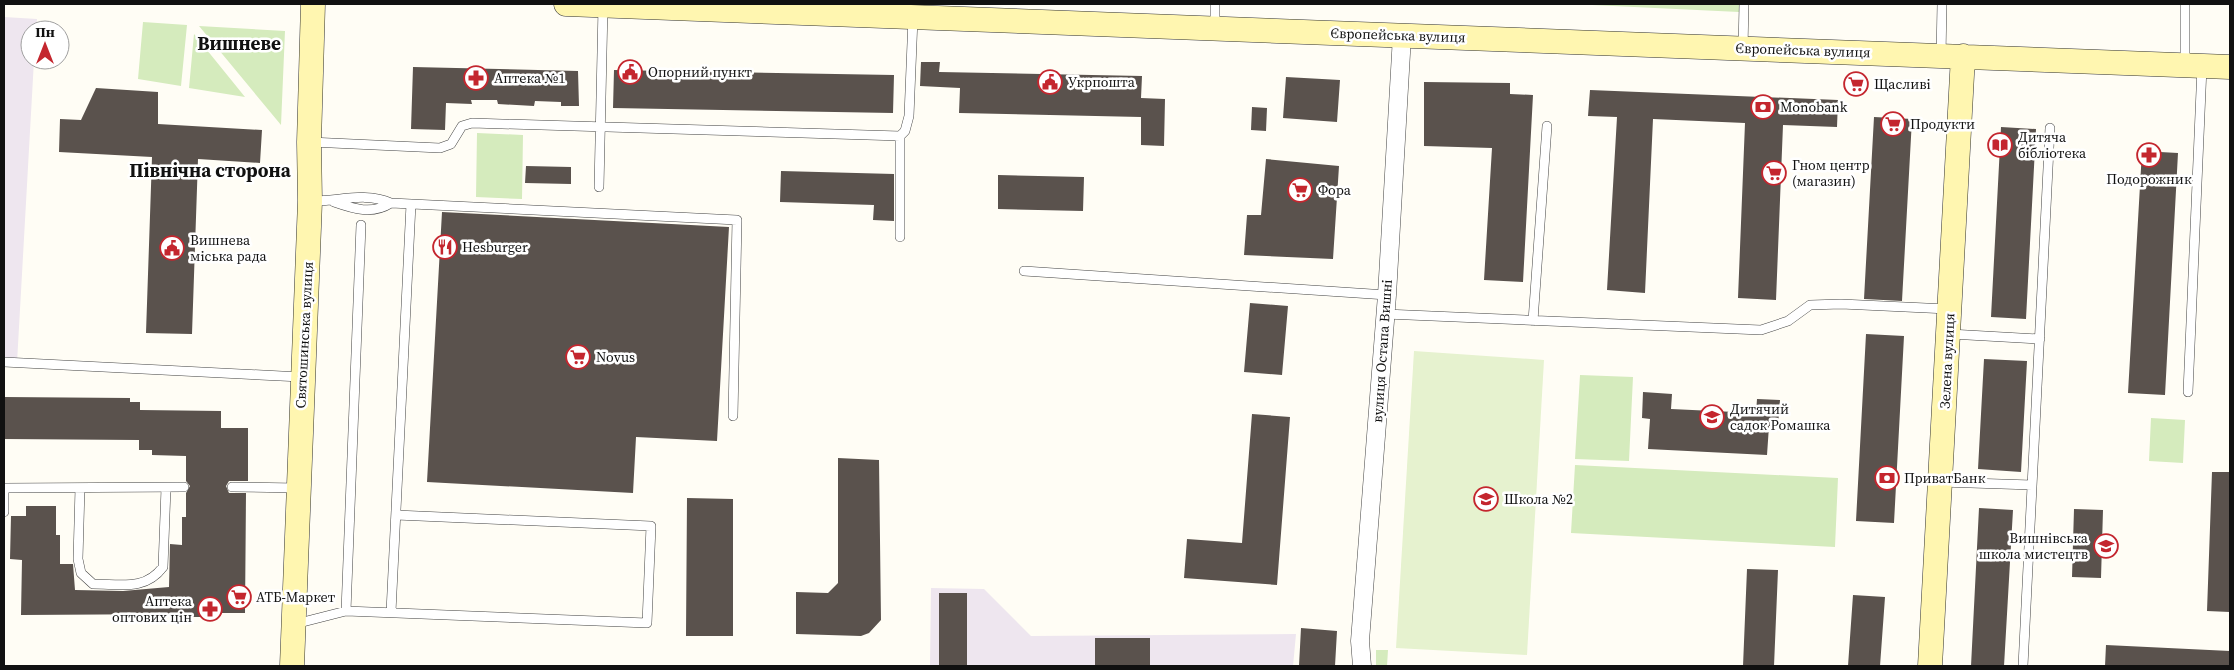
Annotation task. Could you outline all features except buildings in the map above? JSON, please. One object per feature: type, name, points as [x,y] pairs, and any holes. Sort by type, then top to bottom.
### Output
[{"type":"street","name":"Святошинська вулиця","points":[[292,666],[301,377],[310,201],[309,142],[313,4]]},
{"type":"street","name":"Європейська вулиця","points":[[566,4],[913,16],[1215,15],[1402,36],[2230,67]]},
{"type":"street","name":"вулиця Остапа Вишні","points":[[1362,666],[1360,641],[1387,295],[1402,36]]},
{"type":"street","name":"Зелена вулиця","points":[[1930,666],[1949,309],[1952,56]]},
{"type":"lane","points":[[1743,48],[1744,4]]},
{"type":"lane","points":[[1942,4],[1952,56]]},
{"type":"lane","points":[[2185,4],[2194,66],[2188,392]]},
{"type":"lane","points":[[600,187],[603,5]]},
{"type":"lane","points":[[900,237],[900,136],[905,131],[910,116],[913,16]]},
{"type":"lane","points":[[309,142],[440,148],[451,144],[458,130],[466,124],[900,136]]},
{"type":"lane","points":[[1533,321],[1547,126]]},
{"type":"lane","points":[[2022,666],[2050,128]]},
{"type":"lane","points":[[310,201],[333,202],[364,197],[380,198],[391,203],[737,220],[733,416]]},
{"type":"lane","points":[[391,612],[411,204]]},
{"type":"lane","points":[[346,611],[361,225]]},
{"type":"lane","points":[[1024,271],[1387,295]]},
{"type":"lane","points":[[1385,314],[1761,330],[1788,321],[1810,305],[1841,304],[1949,309]]},
{"type":"lane","points":[[1948,334],[2040,339]]},
{"type":"lane","points":[[4,362],[301,377]]},
{"type":"lane","points":[[1940,482],[2032,485]]},
{"type":"lane","points":[[4,512],[4,488],[184,487]]},
{"type":"lane","points":[[232,487],[297,488]]},
{"type":"lane","points":[[80,488],[78,559],[81,573],[94,584],[144,584],[156,577],[163,567],[166,488]]},
{"type":"lane","points":[[294,624],[346,611],[648,623],[651,526],[396,516]]},
{"type":"shaded area","points":[[4,17],[37,19],[20,20],[20,70],[33,70],[17,363],[4,362]]},
{"type":"shaded area","points":[[931,588],[984,589],[1031,636],[1296,634],[1293,666],[930,666]]},
{"type":"green space","points":[[1571,4],[1739,4],[1739,12]]},
{"type":"green space","points":[[143,22],[187,25],[181,86],[138,79]]},
{"type":"green space","points":[[199,26],[285,31],[281,125]]},
{"type":"green space","points":[[194,34],[245,97],[189,88]]},
{"type":"green space","points":[[477,133],[523,135],[522,199],[476,197]]},
{"type":"green space","points":[[1414,351],[1544,360],[1527,655],[1396,648]]},
{"type":"green space","points":[[1580,375],[1633,377],[1629,461],[1575,459]]},
{"type":"green space","points":[[2151,418],[2185,420],[2183,463],[2149,461]]},
{"type":"green space","points":[[1575,465],[1838,478],[1835,547],[1571,533]]},
{"type":"green space","points":[[1376,650],[1388,650],[1387,666],[1376,666]]},
{"type":"place","name":"Опорний пункт","points":[[630,72]]},
{"type":"place","name":"Аптека №1","points":[[476,78]]},
{"type":"place","name":"Укрпошта","points":[[1050,82]]},
{"type":"place","name":"Щасливі","points":[[1856,84]]},
{"type":"place","name":"Monobank","points":[[1763,107]]},
{"type":"place","name":"Продукти","points":[[1893,124]]},
{"type":"place","name":"Дитяча бібліотека","points":[[2000,145]]},
{"type":"place","name":"Подорожник","points":[[2149,155]]},
{"type":"place","name":"Гном центр (магазин)","points":[[1774,173]]},
{"type":"place","name":"Фора","points":[[1300,190]]},
{"type":"place","name":"Hesburger","points":[[445,247]]},
{"type":"place","name":"Вишнева міська рада","points":[[172,248]]},
{"type":"place","name":"Novus","points":[[578,357]]},
{"type":"place","name":"Дитячий садок Ромашка","points":[[1712,417]]},
{"type":"place","name":"ПриватБанк","points":[[1887,478]]},
{"type":"place","name":"Школа №2","points":[[1486,499]]},
{"type":"place","name":"Вишнівська школа мистецтв","points":[[2106,546]]},
{"type":"place","name":"АТБ-Маркет","points":[[239,597]]},
{"type":"place","name":"Аптека оптових цін","points":[[210,609]]},
{"type":"district","name":"Вишневе","points":[[239,43]]},
{"type":"district","name":"Північна сторона","points":[[210,170]]}]
